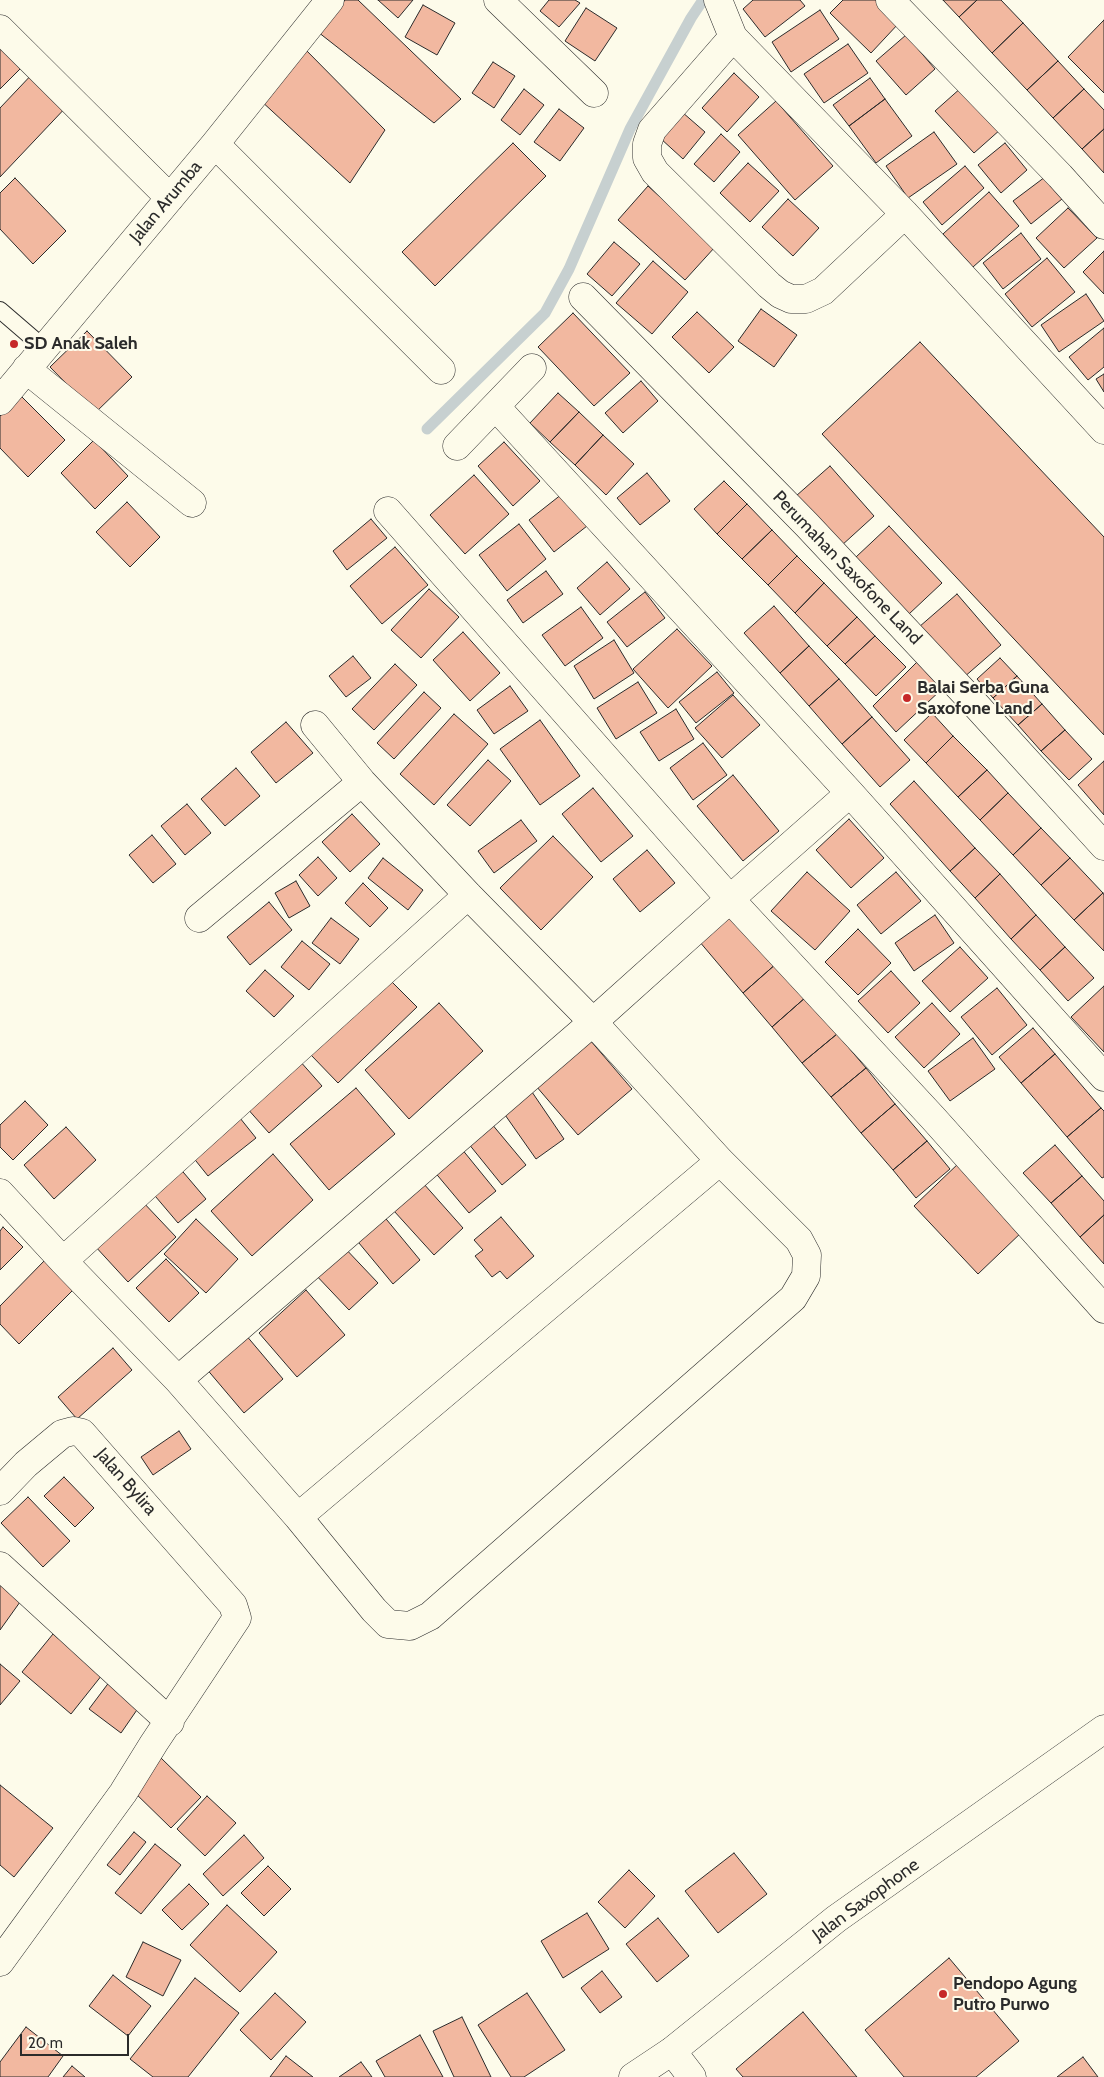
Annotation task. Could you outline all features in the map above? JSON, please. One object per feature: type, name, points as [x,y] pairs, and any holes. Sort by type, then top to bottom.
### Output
[{"type":"street","name":"Jalan Arumba","points":[[0,401],[43,347],[215,144],[330,0]]},
{"type":"street","points":[[498,0],[594,92]]},
{"type":"street","points":[[890,0],[1060,176],[1104,225]]},
{"type":"street","points":[[905,214],[823,291],[806,299],[791,299],[769,286],[655,172],[647,158],[647,144],[652,130],[725,16],[1104,430]]},
{"type":"street","points":[[0,29],[170,198]]},
{"type":"street","points":[[215,144],[441,370]]},
{"type":"street","name":"Perumahan Saxofone Land","points":[[583,297],[807,525],[974,703],[1104,846]]},
{"type":"street","points":[[458,446],[532,368]]},
{"type":"street","points":[[26,369],[192,504]]},
{"type":"street","points":[[496,407],[850,793],[1104,1077]]},
{"type":"street","points":[[388,511],[730,899],[939,1125],[1104,1309]]},
{"type":"street","points":[[0,1193],[178,1380],[298,1517],[374,1610],[388,1624],[410,1626],[430,1616],[793,1298],[806,1276],[807,1255],[799,1240],[720,1161],[594,1022],[468,895],[362,782],[315,725]]},
{"type":"street","points":[[199,918],[362,782]]},
{"type":"street","points":[[178,1380],[594,1022],[850,793]]},
{"type":"street","points":[[63,1261],[468,895]]},
{"type":"street","points":[[298,1517],[720,1161]]},
{"type":"street","name":"Jalan Bylira","points":[[4,1478],[62,1434],[72,1431],[82,1433],[233,1605],[237,1618],[234,1625],[170,1722]]},
{"type":"street","points":[[0,1566],[170,1722],[154,1743],[123,1793],[0,1962]]},
{"type":"street","name":"Jalan Saxophone","points":[[633,2077],[672,2051],[836,1919],[1104,1729]]},
{"type":"street","points":[[672,2051],[692,2077]]},
{"type":"lane","points":[[0,310],[43,347]]},
{"type":"building","points":[[345,0],[358,0],[461,99],[434,123],[318,32]]},
{"type":"building","points":[[378,0],[413,0],[398,18]]},
{"type":"building","points":[[549,0],[575,0],[580,3],[559,27],[540,11]]},
{"type":"building","points":[[753,0],[800,0],[805,6],[765,37],[743,9]]},
{"type":"building","points":[[843,0],[876,0],[899,23],[871,53],[830,13]]},
{"type":"building","points":[[943,0],[977,0],[959,17]]},
{"type":"building","points":[[977,0],[1001,0],[1023,23],[992,53],[959,17]]},
{"type":"building","points":[[423,5],[455,23],[437,55],[405,37]]},
{"type":"building","points":[[586,8],[617,28],[595,61],[565,41]]},
{"type":"building","points":[[820,10],[839,39],[791,72],[772,42]]},
{"type":"building","points":[[1104,20],[1104,93],[1068,57]]},
{"type":"building","points":[[1023,23],[1058,61],[1027,90],[992,53]]},
{"type":"building","points":[[906,35],[935,69],[906,95],[876,61]]},
{"type":"building","points":[[0,41],[24,65],[0,89]]},
{"type":"building","points":[[848,44],[868,73],[824,103],[804,74]]},
{"type":"building","points":[[302,46],[385,130],[350,183],[259,99]]},
{"type":"building","points":[[1058,61],[1084,89],[1053,118],[1027,90]]},
{"type":"building","points":[[493,62],[515,76],[494,108],[472,93]]},
{"type":"building","points":[[36,70],[70,103],[0,177],[0,108]]},
{"type":"building","points":[[734,73],[759,97],[727,132],[702,108]]},
{"type":"building","points":[[870,78],[885,99],[849,126],[833,105]]},
{"type":"building","points":[[962,87],[1001,129],[974,153],[935,111]]},
{"type":"building","points":[[524,89],[544,105],[520,135],[501,120]]},
{"type":"building","points":[[1084,89],[1104,110],[1104,129],[1082,149],[1053,118]]},
{"type":"building","points":[[885,99],[912,136],[876,163],[849,126]]},
{"type":"building","points":[[776,101],[833,166],[795,200],[738,135]]},
{"type":"building","points":[[559,109],[584,128],[560,161],[534,142]]},
{"type":"building","points":[[682,112],[705,132],[683,159],[660,138]]},
{"type":"building","points":[[1104,129],[1104,173],[1082,149]]},
{"type":"building","points":[[934,132],[957,164],[908,198],[886,166]]},
{"type":"building","points":[[721,134],[740,152],[714,182],[694,164]]},
{"type":"building","points":[[513,143],[546,176],[435,286],[402,252]]},
{"type":"building","points":[[1005,143],[1027,170],[1001,193],[978,165]]},
{"type":"building","points":[[748,163],[779,191],[750,222],[720,193]]},
{"type":"building","points":[[965,166],[984,188],[942,225],[923,202]]},
{"type":"building","points":[[1045,177],[1062,199],[1031,224],[1013,201]]},
{"type":"building","points":[[15,178],[66,231],[33,264],[0,229],[0,193]]},
{"type":"building","points":[[648,186],[715,247],[685,280],[618,220]]},
{"type":"building","points":[[989,192],[1019,226],[973,267],[943,234]]},
{"type":"building","points":[[788,199],[819,228],[793,256],[762,227]]},
{"type":"building","points":[[1068,208],[1097,238],[1064,268],[1036,238]]},
{"type":"building","points":[[1021,233],[1041,259],[1003,289],[983,263]]},
{"type":"building","points":[[614,242],[640,264],[612,296],[587,274]]},
{"type":"building","points":[[1104,251],[1104,294],[1083,272]]},
{"type":"building","points":[[1047,258],[1075,292],[1032,327],[1005,294]]},
{"type":"building","points":[[653,261],[688,292],[652,334],[616,303]]},
{"type":"building","points":[[1086,294],[1104,321],[1059,352],[1041,325]]},
{"type":"building","points":[[761,309],[797,335],[774,367],[738,341]]},
{"type":"building","points":[[697,312],[734,347],[709,373],[672,337]]},
{"type":"building","points":[[573,313],[630,373],[594,406],[538,347]]},
{"type":"building","points":[[1104,328],[1104,367],[1088,380],[1069,357]]},
{"type":"building","points":[[87,331],[132,377],[95,413],[50,367]]},
{"type":"building","points":[[920,342],[1104,537],[1104,735],[822,434]]},
{"type":"building","points":[[1104,374],[1104,392],[1096,379]]},
{"type":"building","points":[[641,381],[658,401],[623,433],[605,413]]},
{"type":"building","points":[[558,393],[579,412],[550,442],[530,423]]},
{"type":"building","points":[[21,396],[65,440],[28,477],[0,448],[0,416]]},
{"type":"building","points":[[579,412],[603,435],[575,465],[550,442]]},
{"type":"building","points":[[603,435],[634,464],[606,495],[575,465]]},
{"type":"building","points":[[94,440],[128,476],[95,509],[61,473]]},
{"type":"building","points":[[504,442],[540,481],[513,506],[478,466]]},
{"type":"building","points":[[830,466],[874,516],[841,546],[796,496]]},
{"type":"building","points":[[647,473],[670,501],[640,525],[617,498]]},
{"type":"building","points":[[474,475],[509,514],[465,554],[430,515]]},
{"type":"building","points":[[724,481],[747,504],[717,534],[694,509]]},
{"type":"building","points":[[562,494],[587,526],[554,552],[529,520]]},
{"type":"building","points":[[127,502],[160,537],[130,567],[96,532]]},
{"type":"building","points":[[747,504],[772,530],[742,559],[717,534]]},
{"type":"building","points":[[371,519],[387,538],[347,570],[333,551]]},
{"type":"building","points":[[519,524],[546,559],[507,591],[479,555]]},
{"type":"building","points":[[889,526],[942,583],[909,614],[856,557]]},
{"type":"building","points":[[772,530],[797,556],[768,585],[742,559]]},
{"type":"building","points":[[395,547],[428,585],[382,624],[350,586]]},
{"type":"building","points":[[797,556],[824,583],[795,613],[768,585]]},
{"type":"building","points":[[607,562],[630,589],[600,615],[577,588]]},
{"type":"building","points":[[546,571],[563,594],[523,623],[507,600]]},
{"type":"building","points":[[824,583],[857,617],[827,646],[795,613]]},
{"type":"building","points":[[429,589],[459,617],[421,658],[391,630]]},
{"type":"building","points":[[645,592],[665,618],[627,647],[607,622]]},
{"type":"building","points":[[957,594],[1001,645],[963,678],[919,627]]},
{"type":"building","points":[[774,606],[809,646],[780,673],[744,633]]},
{"type":"building","points":[[581,607],[603,638],[565,666],[542,635]]},
{"type":"building","points":[[857,617],[875,636],[845,664],[827,646]]},
{"type":"building","points":[[677,629],[712,666],[668,708],[633,669]]},
{"type":"building","points":[[463,632],[500,673],[470,701],[433,660]]},
{"type":"building","points":[[875,636],[906,667],[876,696],[845,664]]},
{"type":"building","points":[[614,640],[634,673],[594,699],[574,666]]},
{"type":"building","points":[[809,646],[839,679],[809,706],[780,673]]},
{"type":"building","points":[[353,656],[371,678],[346,697],[329,676]]},
{"type":"building","points":[[1000,658],[1017,676],[993,698],[977,679]]},
{"type":"building","name":"Balai Serba Guna Saxofone Land","points":[[917,662],[942,689],[896,732],[873,706]]},
{"type":"building","points":[[395,664],[417,685],[374,730],[352,709]]},
{"type":"building","points":[[717,672],[734,693],[696,723],[679,702]]},
{"type":"building","points":[[1017,676],[1042,704],[1018,725],[993,698]]},
{"type":"building","points":[[839,679],[872,717],[842,744],[809,706]]},
{"type":"building","points":[[638,682],[657,713],[616,739],[597,708]]},
{"type":"building","points":[[510,686],[528,711],[494,734],[477,710]]},
{"type":"building","points":[[424,692],[441,708],[394,759],[377,743]]},
{"type":"building","points":[[733,695],[760,725],[722,758],[695,728]]},
{"type":"building","points":[[1042,704],[1065,730],[1041,751],[1018,725]]},
{"type":"building","points":[[676,709],[694,739],[659,761],[640,732]]},
{"type":"building","points":[[932,713],[953,736],[926,763],[904,740]]},
{"type":"building","points":[[454,714],[488,744],[434,805],[400,774]]},
{"type":"building","points":[[872,717],[910,760],[880,787],[842,744]]},
{"type":"building","points":[[540,720],[580,776],[540,805],[500,749]]},
{"type":"building","points":[[286,722],[313,753],[276,783],[251,752]]},
{"type":"building","points":[[1065,730],[1092,759],[1069,780],[1041,751]]},
{"type":"building","points":[[953,736],[987,770],[958,797],[926,763]]},
{"type":"building","points":[[703,743],[727,775],[693,800],[670,768]]},
{"type":"building","points":[[488,760],[511,781],[470,826],[447,805]]},
{"type":"building","points":[[1104,761],[1104,815],[1078,785]]},
{"type":"building","points":[[236,768],[260,796],[225,826],[201,799]]},
{"type":"building","points":[[987,770],[1008,793],[980,820],[958,797]]},
{"type":"building","points":[[733,775],[779,831],[743,861],[697,806]]},
{"type":"building","points":[[914,781],[975,848],[950,871],[890,804]]},
{"type":"building","points":[[593,788],[633,836],[601,862],[562,814]]},
{"type":"building","points":[[1008,793],[1041,828],[1013,855],[980,820]]},
{"type":"building","points":[[187,804],[211,833],[185,855],[161,826]]},
{"type":"building","points":[[352,814],[380,844],[350,872],[322,842]]},
{"type":"building","points":[[849,819],[884,858],[851,888],[816,850]]},
{"type":"building","points":[[521,820],[537,841],[494,873],[478,851]]},
{"type":"building","points":[[1041,828],[1070,858],[1041,885],[1013,855]]},
{"type":"building","points":[[152,835],[176,864],[153,883],[129,855]]},
{"type":"building","points":[[553,836],[593,877],[541,930],[500,888]]},
{"type":"building","points":[[975,848],[1000,874],[975,898],[950,871]]},
{"type":"building","points":[[647,850],[675,883],[640,912],[613,879]]},
{"type":"building","points":[[318,857],[337,878],[318,896],[299,875]]},
{"type":"building","points":[[383,858],[423,890],[408,910],[368,878]]},
{"type":"building","points":[[1070,858],[1103,893],[1074,920],[1041,885]]},
{"type":"building","points":[[807,872],[850,911],[815,950],[771,911]]},
{"type":"building","points":[[896,872],[921,901],[881,934],[857,905]]},
{"type":"building","points":[[1000,874],[1036,915],[1011,939],[975,898]]},
{"type":"building","points":[[296,881],[310,906],[289,918],[275,893]]},
{"type":"building","points":[[363,883],[388,908],[370,927],[345,903]]},
{"type":"building","points":[[1103,893],[1104,895],[1104,951],[1074,920]]},
{"type":"building","points":[[269,902],[292,930],[250,965],[227,937]]},
{"type":"building","points":[[734,912],[777,963],[743,993],[699,941]]},
{"type":"building","points":[[935,915],[954,943],[914,971],[895,943]]},
{"type":"building","points":[[1036,915],[1065,947],[1040,970],[1011,939]]},
{"type":"building","points":[[331,918],[359,939],[340,964],[312,943]]},
{"type":"building","points":[[858,929],[891,963],[858,995],[825,962]]},
{"type":"building","points":[[302,941],[330,964],[309,990],[281,967]]},
{"type":"building","points":[[960,947],[988,978],[950,1012],[922,981]]},
{"type":"building","points":[[1065,947],[1094,978],[1068,1001],[1040,970]]},
{"type":"building","points":[[777,963],[806,997],[772,1027],[743,993]]},
{"type":"building","points":[[265,970],[294,996],[274,1017],[246,991]]},
{"type":"building","points":[[891,971],[920,1003],[888,1033],[858,1001]]},
{"type":"building","points":[[389,979],[417,1007],[338,1083],[311,1055]]},
{"type":"building","points":[[1104,986],[1104,1052],[1071,1017]]},
{"type":"building","points":[[997,988],[1027,1025],[992,1055],[961,1017]]},
{"type":"building","points":[[806,997],[837,1034],[802,1063],[772,1027]]},
{"type":"building","points":[[439,1003],[483,1051],[409,1119],[365,1070]]},
{"type":"building","points":[[932,1003],[960,1034],[924,1068],[895,1037]]},
{"type":"building","points":[[1033,1028],[1055,1054],[1021,1083],[999,1057]]},
{"type":"building","points":[[837,1034],[866,1068],[831,1097],[802,1063]]},
{"type":"building","points":[[973,1038],[995,1069],[950,1101],[928,1071]]},
{"type":"building","points":[[590,1040],[632,1089],[578,1135],[536,1086]]},
{"type":"building","points":[[1055,1054],[1101,1108],[1067,1137],[1021,1083]]},
{"type":"building","points":[[299,1060],[322,1086],[269,1133],[246,1107]]},
{"type":"building","points":[[866,1068],[895,1104],[861,1133],[831,1097]]},
{"type":"building","points":[[356,1088],[395,1134],[329,1190],[290,1144]]},
{"type":"building","points":[[532,1092],[564,1139],[536,1159],[503,1112]]},
{"type":"building","points":[[25,1101],[48,1125],[13,1160],[0,1147],[0,1125]]},
{"type":"building","points":[[895,1104],[927,1141],[893,1170],[861,1133]]},
{"type":"building","points":[[1101,1108],[1104,1111],[1104,1177],[1102,1178],[1067,1137]]},
{"type":"building","points":[[236,1113],[256,1138],[208,1176],[188,1151]]},
{"type":"building","points":[[491,1123],[526,1165],[502,1185],[468,1143]]},
{"type":"building","points":[[66,1127],[96,1160],[54,1199],[24,1165]]},
{"type":"building","points":[[927,1141],[950,1169],[916,1198],[893,1170]]},
{"type":"building","points":[[1055,1145],[1082,1176],[1051,1203],[1023,1173]]},
{"type":"building","points":[[461,1148],[496,1191],[469,1213],[433,1170]]},
{"type":"building","points":[[273,1154],[313,1200],[252,1256],[211,1211]]},
{"type":"building","points":[[960,1162],[1024,1230],[978,1274],[914,1206]]},
{"type":"building","points":[[178,1166],[206,1199],[178,1223],[150,1190]]},
{"type":"building","points":[[1082,1176],[1104,1201],[1104,1215],[1080,1237],[1051,1203]]},
{"type":"building","points":[[423,1183],[463,1228],[434,1255],[394,1211]]},
{"type":"building","points":[[141,1200],[176,1237],[128,1282],[94,1245]]},
{"type":"building","points":[[382,1214],[420,1260],[393,1284],[354,1237]]},
{"type":"building","points":[[1104,1215],[1104,1264],[1080,1237]]},
{"type":"building","points":[[501,1217],[534,1256],[507,1279],[500,1271],[492,1277],[475,1256],[483,1250],[474,1240]]},
{"type":"building","points":[[196,1219],[238,1259],[206,1293],[164,1254]]},
{"type":"building","points":[[3,1227],[23,1247],[0,1270],[0,1231]]},
{"type":"building","points":[[342,1245],[378,1283],[349,1310],[313,1272]]},
{"type":"building","points":[[47,1258],[75,1288],[19,1344],[0,1324],[0,1306]]},
{"type":"building","points":[[166,1259],[199,1293],[169,1322],[136,1288]]},
{"type":"building","points":[[306,1290],[345,1335],[297,1377],[259,1333]]},
{"type":"building","points":[[245,1334],[283,1379],[244,1413],[205,1367]]},
{"type":"building","points":[[113,1348],[132,1370],[77,1419],[58,1397]]},
{"type":"building","points":[[179,1431],[191,1449],[153,1475],[141,1457]]},
{"type":"building","points":[[64,1477],[94,1508],[75,1527],[44,1496]]},
{"type":"building","points":[[28,1497],[70,1541],[43,1567],[1,1523]]},
{"type":"building","points":[[0,1577],[25,1595],[0,1630]]},
{"type":"building","points":[[53,1634],[102,1675],[71,1714],[22,1672]]},
{"type":"building","points":[[0,1664],[20,1681],[0,1705]]},
{"type":"building","points":[[110,1681],[141,1704],[121,1733],[89,1709]]},
{"type":"building","points":[[161,1758],[201,1797],[171,1828],[131,1789]]},
{"type":"building","points":[[0,1785],[53,1828],[14,1877],[0,1865]]},
{"type":"building","points":[[207,1796],[236,1823],[205,1856],[177,1829]]},
{"type":"building","points":[[134,1832],[146,1842],[120,1875],[107,1865]]},
{"type":"building","points":[[244,1835],[264,1858],[223,1896],[203,1874]]},
{"type":"building","points":[[155,1844],[181,1865],[141,1914],[115,1893]]},
{"type":"building","points":[[734,1853],[767,1894],[718,1933],[685,1891]]},
{"type":"building","points":[[268,1866],[291,1889],[264,1916],[241,1893]]},
{"type":"building","points":[[629,1870],[655,1896],[625,1928],[598,1902]]},
{"type":"building","points":[[189,1884],[209,1904],[182,1930],[162,1910]]},
{"type":"building","points":[[227,1905],[277,1952],[240,1992],[190,1945]]},
{"type":"building","points":[[587,1913],[609,1949],[563,1978],[541,1941]]},
{"type":"building","points":[[658,1918],[689,1956],[657,1982],[626,1944]]},
{"type":"building","points":[[143,1942],[181,1960],[163,1996],[126,1977]]},
{"type":"building","name":"Pendopo Agung Putro Purwo","points":[[949,1958],[1019,2041],[976,2077],[904,2077],[865,2030]]},
{"type":"building","points":[[602,1971],[622,1997],[600,2013],[581,1988]]},
{"type":"building","points":[[113,1975],[151,2006],[128,2036],[89,2006]]},
{"type":"building","points":[[195,1978],[239,2013],[188,2077],[153,2077],[130,2059]]},
{"type":"building","points":[[275,1993],[306,2022],[271,2060],[240,2030]]},
{"type":"building","points":[[527,1993],[565,2050],[524,2077],[511,2077],[478,2025]]},
{"type":"building","points":[[803,2012],[857,2077],[743,2077],[736,2069]]},
{"type":"building","points":[[462,2017],[491,2077],[454,2077],[433,2031]]},
{"type":"building","points":[[26,2027],[63,2056],[48,2077],[0,2077],[0,2062]]},
{"type":"building","points":[[420,2035],[443,2077],[385,2077],[376,2061]]},
{"type":"building","points":[[286,2056],[313,2077],[270,2077]]},
{"type":"building","points":[[1083,2057],[1098,2077],[1057,2077]]},
{"type":"building","points":[[361,2062],[372,2077],[339,2077]]},
{"type":"building","points":[[72,2066],[85,2077],[63,2077]]},
{"type":"waterway","points":[[427,429],[545,313],[569,269],[630,129],[691,18],[703,0]]},
{"type":"place","name":"SD Anak Saleh","points":[[14,344]]},
{"type":"place","name":"Balai Serba Guna Saxofone Land","points":[[907,698]]},
{"type":"place","name":"Pendopo Agung Putro Purwo","points":[[943,1994]]}]
